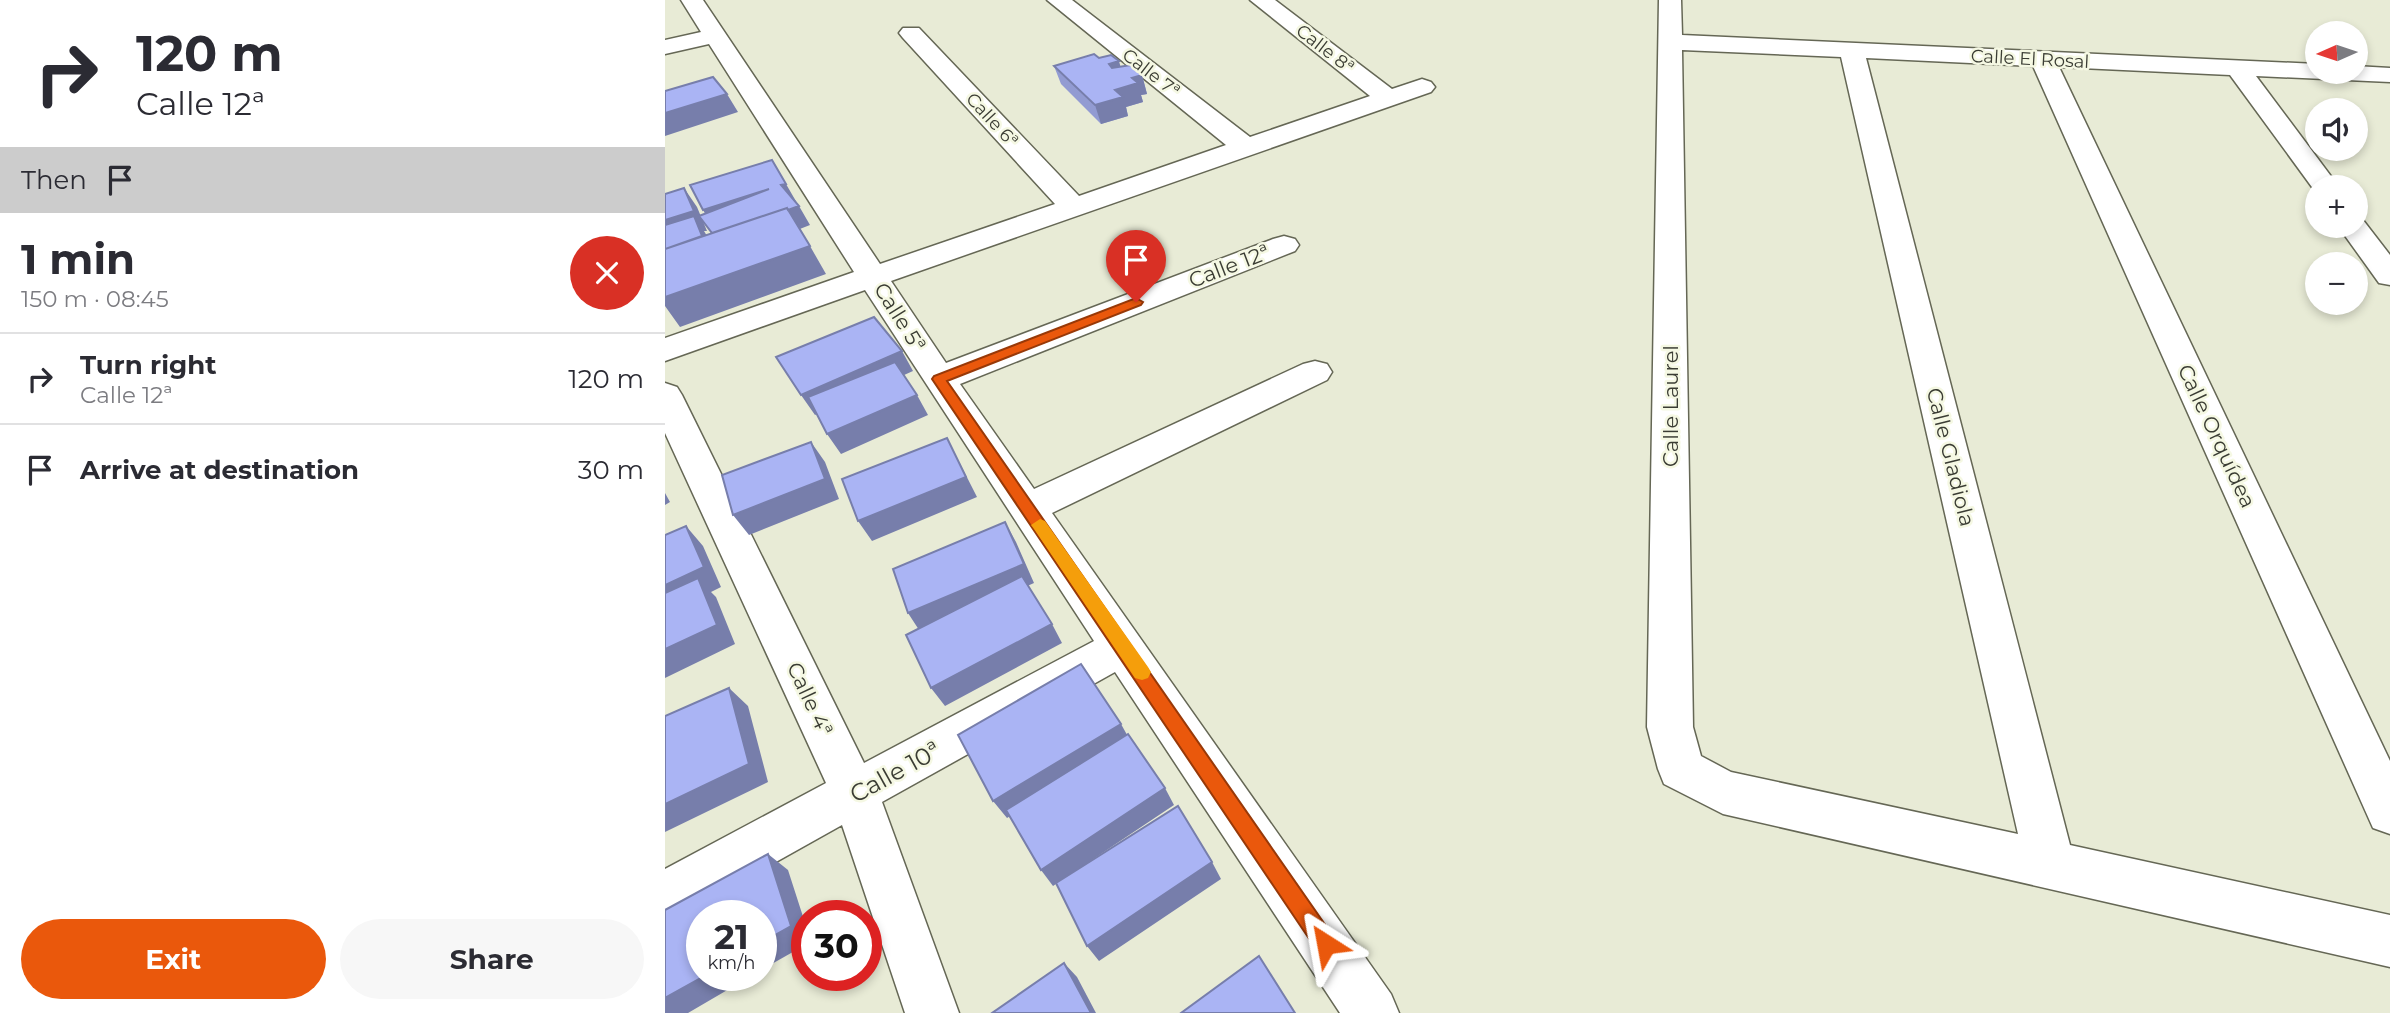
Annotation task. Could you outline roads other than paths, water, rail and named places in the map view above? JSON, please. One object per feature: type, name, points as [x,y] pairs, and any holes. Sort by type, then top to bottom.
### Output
[{"type":"street","name":"Calle 7ª","points":[[1058,0],[1245,147]]},
{"type":"street","name":"Calle 8ª","points":[[1261,0],[1388,98]]},
{"type":"street","name":"Calle Laurel","points":[[1670,0],[1670,727],[1681,769],[1723,792],[2050,864]]},
{"type":"street","name":"Calle 5ª","points":[[696,1],[714,36],[939,379],[1124,646],[1372,1013]]},
{"type":"street","name":"Calle 6ª","points":[[911,33],[1073,206]]},
{"type":"street","points":[[665,47],[714,36]]},
{"type":"street","name":"Calle El Rosal","points":[[1669,42],[2390,75]]},
{"type":"street","name":"Calle Gladiola","points":[[1852,51],[2050,864]]},
{"type":"street","name":"Calle Orquídea","points":[[2043,60],[2390,812]]},
{"type":"street","points":[[2237,68],[2316,175]]},
{"type":"street","points":[[665,350],[873,275],[1422,87]]},
{"type":"street","points":[[2362,238],[2390,276]]},
{"type":"street","name":"Calle 12ª","points":[[939,379],[1284,245]]},
{"type":"street","points":[[1028,508],[1315,372]]},
{"type":"street","name":"Calle 4ª","points":[[665,395],[855,794],[932,1013]]},
{"type":"street","name":"Calle 10ª","points":[[665,896],[1124,646]]},
{"type":"street","points":[[2050,864],[2390,941]]}]
